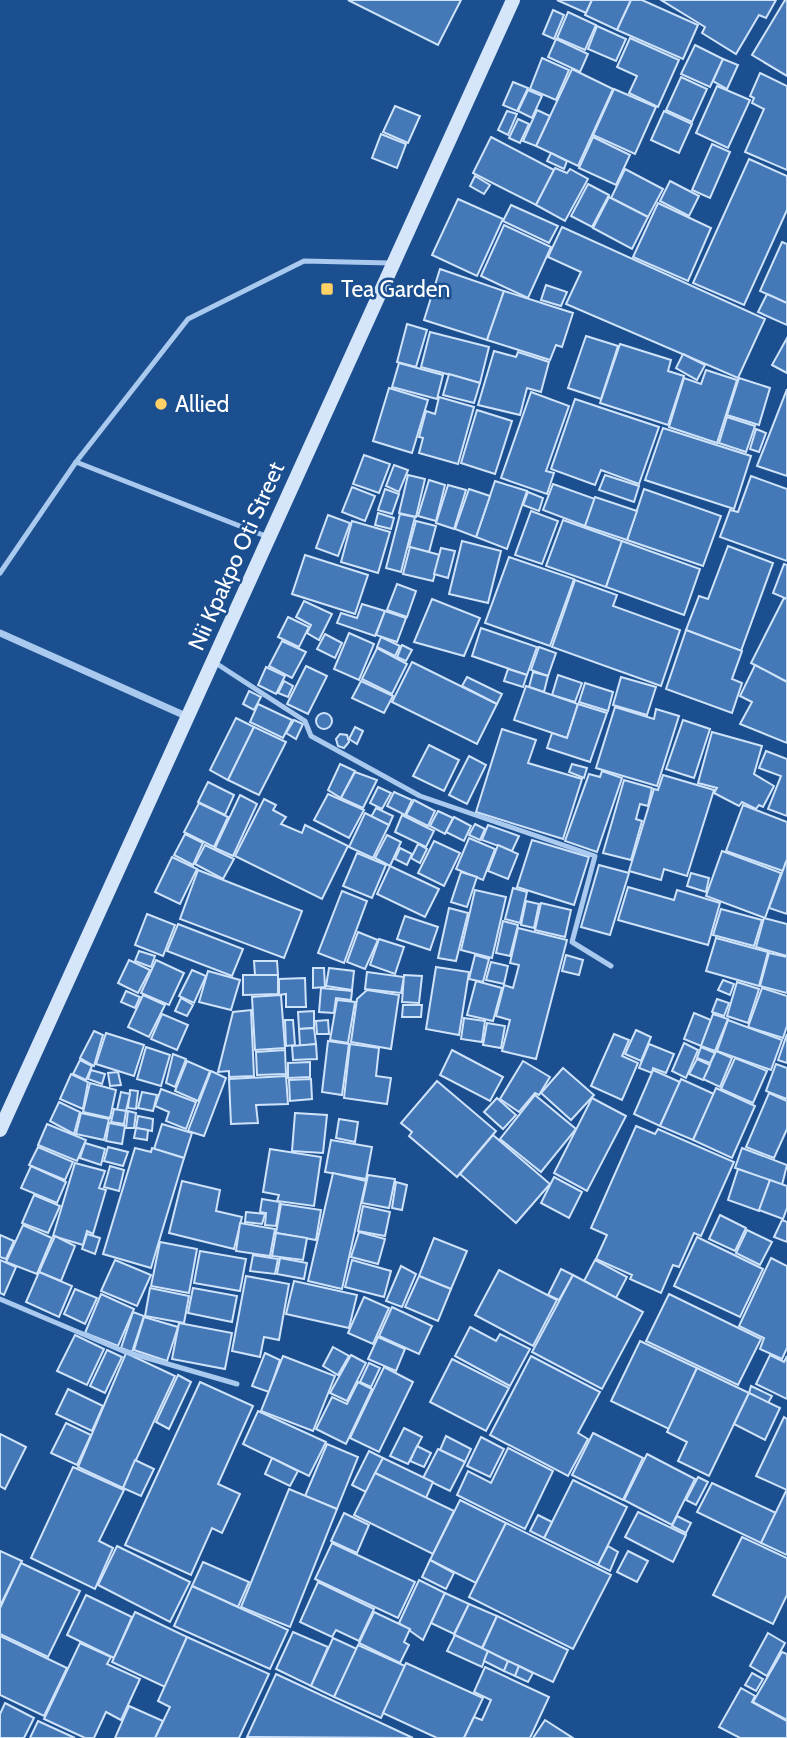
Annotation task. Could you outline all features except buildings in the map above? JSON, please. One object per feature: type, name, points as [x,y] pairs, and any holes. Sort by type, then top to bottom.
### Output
[{"type":"street","name":"Nii Kpakpo Oti Street","points":[[0,1130],[513,0]]},
{"type":"street","points":[[0,633],[189,718]]},
{"type":"lane","points":[[0,573],[76,462],[188,319],[304,261],[392,263]]},
{"type":"lane","points":[[76,462],[268,537]]},
{"type":"lane","points":[[214,662],[305,721],[311,736],[420,796],[595,856],[572,942],[611,966]]},
{"type":"lane","points":[[0,1299],[123,1351],[237,1384]]},
{"type":"place","name":"Tea Garden","points":[[327,289]]},
{"type":"place","name":"Allied","points":[[161,404]]}]
